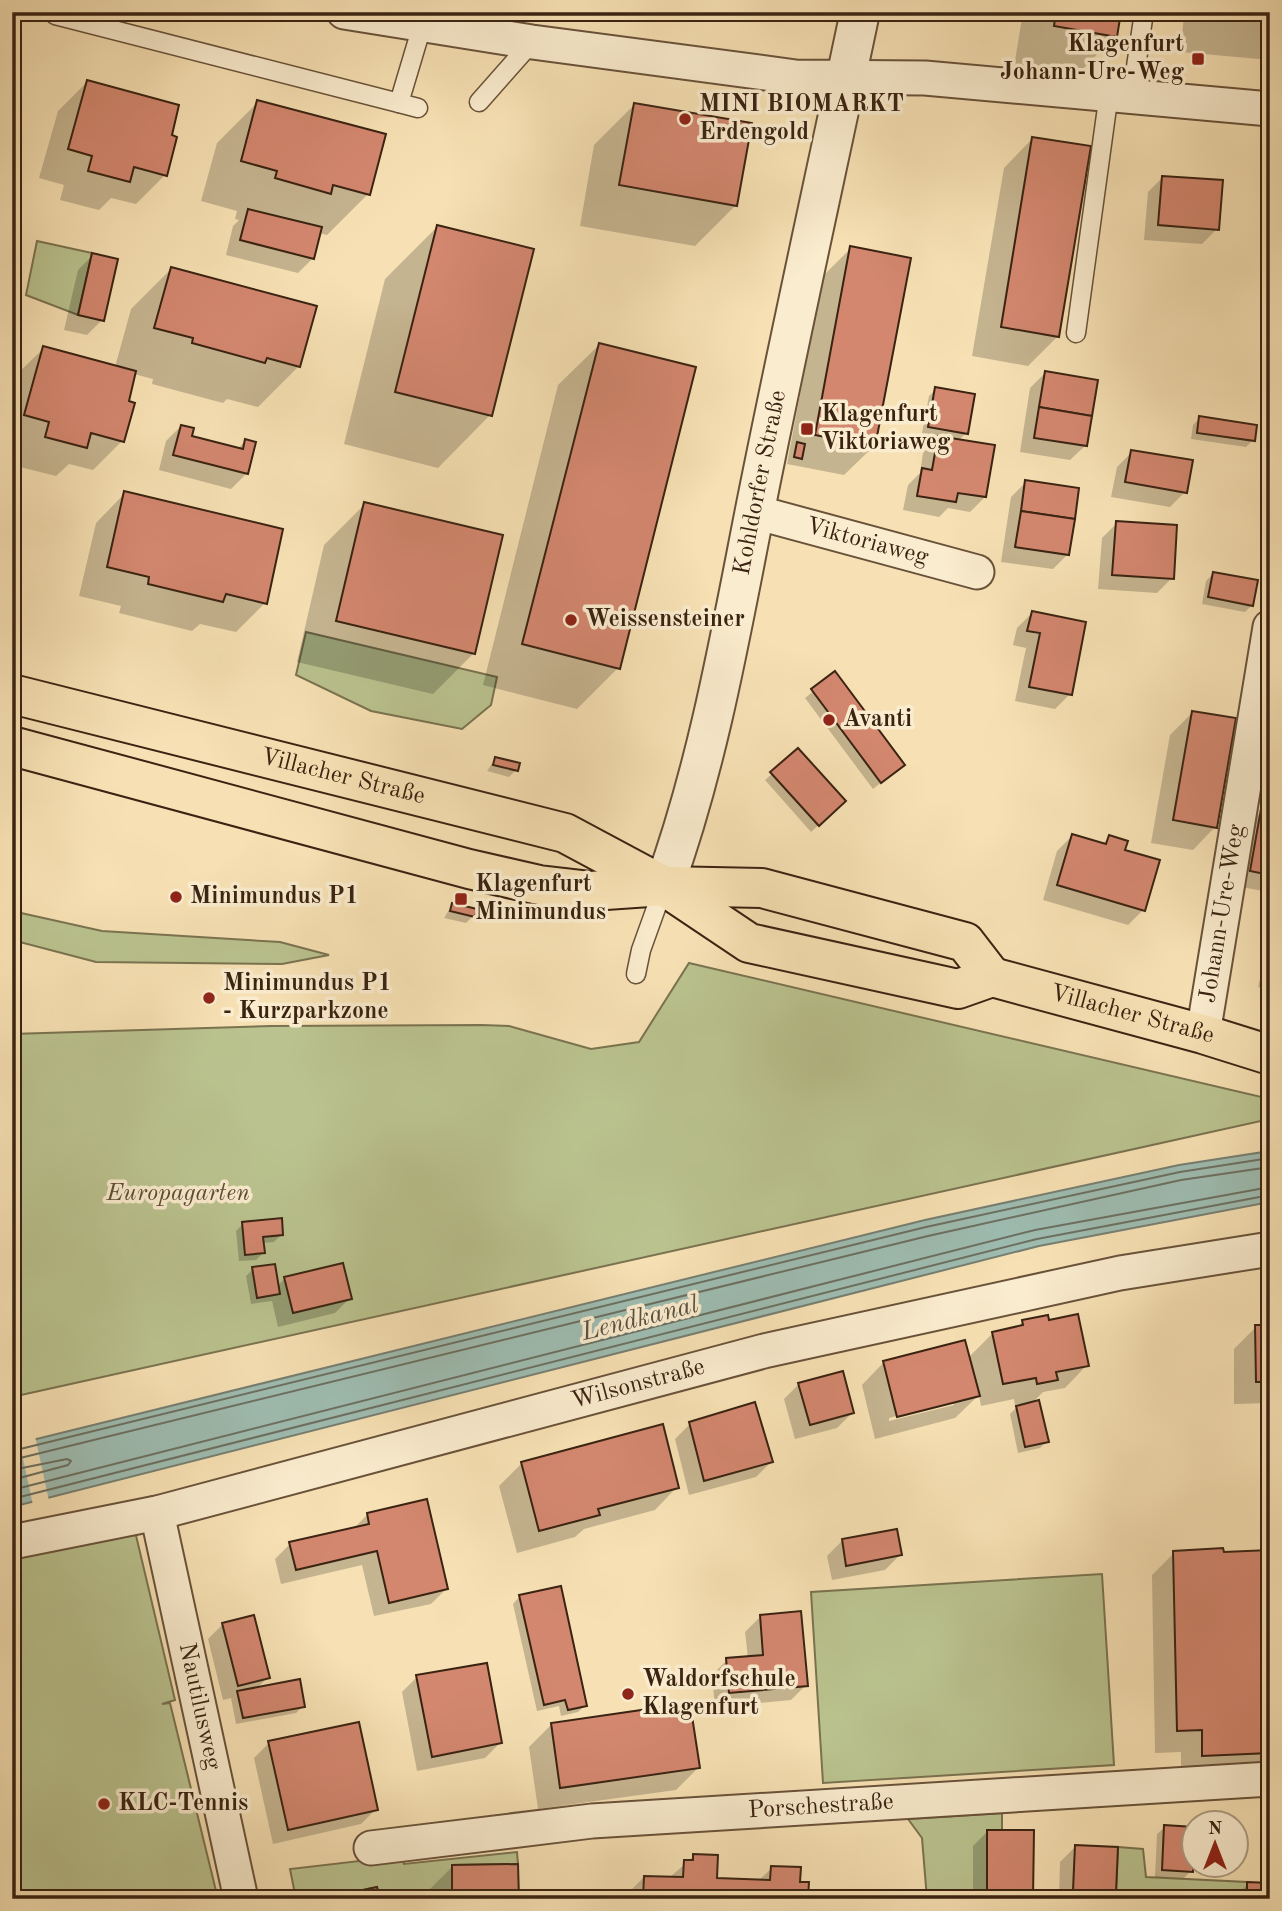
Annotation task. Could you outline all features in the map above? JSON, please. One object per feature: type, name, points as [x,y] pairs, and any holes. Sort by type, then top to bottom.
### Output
[{"type":"main road","name":"Villacher Straße","points":[[12,694],[565,832],[664,886],[749,943],[958,989],[992,977],[1203,1034],[1270,1055]]},
{"type":"main road","name":"Villacher Straße","points":[[12,746],[469,869],[539,885],[591,891],[664,886],[762,888],[965,942],[992,977]]},
{"type":"street","points":[[344,12],[532,42],[796,77],[925,78],[1270,109]]},
{"type":"street","name":"Kohldorfer Straße","points":[[664,886],[695,791],[730,646],[755,512],[860,12]]},
{"type":"street","name":"Viktoriaweg","points":[[755,512],[977,572]]},
{"type":"street","name":"Johann-Ure-Weg","points":[[1203,1034],[1269,627]]},
{"type":"street","name":"Wilsonstraße","points":[[12,1542],[157,1513],[764,1351],[1120,1273],[1270,1249]]},
{"type":"street","name":"Nautilusweg","points":[[157,1513],[241,1899]]},
{"type":"street","name":"Porschestraße","points":[[372,1848],[592,1821],[1270,1779]]},
{"type":"lane","points":[[1076,334],[1121,94],[1144,12]]},
{"type":"lane","points":[[55,15],[418,108]]},
{"type":"lane","points":[[399,103],[422,26]]},
{"type":"lane","points":[[479,102],[532,42]]},
{"type":"lane","points":[[636,974],[640,950],[664,886]]},
{"type":"green space","points":[[37,241],[92,253],[78,315],[26,295]]},
{"type":"green space","points":[[306,632],[497,677],[491,705],[462,729],[371,711],[296,675]]},
{"type":"green space","points":[[12,911],[102,931],[280,942],[329,955],[282,964],[96,962],[12,940]]},
{"type":"green space","name":"Europagarten","points":[[689,963],[1270,1099],[1270,1119],[12,1397],[12,1034],[271,1026],[482,1025],[509,1026],[591,1049],[639,1042]]},
{"type":"green space","name":"KLC-Tennis","points":[[134,1527],[175,1700],[162,1704],[170,1703],[218,1899],[12,1899],[12,1557]]},
{"type":"green space","points":[[1102,1574],[1114,1765],[823,1783],[811,1592]]},
{"type":"green space","points":[[1002,1813],[1002,1830],[987,1830],[987,1899],[927,1899],[922,1838],[908,1819]]},
{"type":"green space","points":[[1118,1847],[1143,1849],[1146,1877],[1247,1882],[1247,1899],[1129,1899],[1129,1893],[1116,1893]]},
{"type":"green space","points":[[517,1852],[518,1864],[452,1865],[452,1899],[380,1899],[377,1887],[321,1899],[296,1899],[290,1869],[402,1856],[404,1864]]},
{"type":"water","name":"Lendkanal","points":[[1270,1151],[1270,1202],[1039,1246],[12,1507],[12,1445],[925,1220],[1179,1165]]},
{"type":"pier","points":[[35,1436],[49,1501],[33,1505],[19,1440]]},
{"type":"building","points":[[1056,12],[1121,12],[1117,37],[1054,26]]},
{"type":"building","points":[[1222,12],[1270,12],[1270,16]]},
{"type":"building","points":[[87,80],[179,105],[172,135],[177,137],[167,176],[134,167],[130,182],[88,171],[92,156],[68,149]]},
{"type":"building","points":[[257,100],[386,134],[370,195],[333,185],[331,194],[275,178],[277,171],[241,161]]},
{"type":"building","points":[[634,103],[752,123],[737,206],[619,185]]},
{"type":"building","points":[[1032,137],[1091,146],[1059,337],[1001,327]]},
{"type":"building","points":[[1162,176],[1223,180],[1219,230],[1158,225]]},
{"type":"building","points":[[248,209],[322,227],[314,259],[240,240]]},
{"type":"building","points":[[437,225],[534,249],[492,416],[395,392]]},
{"type":"building","points":[[850,246],[911,258],[875,447],[815,435]]},
{"type":"building","points":[[92,253],[118,259],[104,321],[78,315]]},
{"type":"building","points":[[171,267],[317,306],[300,367],[267,358],[265,363],[192,343],[193,338],[154,328]]},
{"type":"building","points":[[599,343],[696,367],[620,669],[522,644]]},
{"type":"building","points":[[43,346],[136,371],[129,401],[135,403],[124,442],[91,433],[87,448],[45,437],[49,422],[24,415]]},
{"type":"building","points":[[1045,371],[1098,380],[1092,416],[1039,407]]},
{"type":"building","points":[[935,387],[975,394],[968,434],[928,427]]},
{"type":"building","points":[[1039,407],[1092,416],[1087,446],[1034,438]]},
{"type":"building","points":[[1199,416],[1257,425],[1255,441],[1197,433]]},
{"type":"building","points":[[181,425],[194,428],[192,436],[243,449],[245,439],[256,442],[248,474],[173,455]]},
{"type":"building","points":[[938,436],[995,445],[986,497],[958,493],[956,502],[917,496],[922,468],[932,470]]},
{"type":"building","points":[[797,442],[805,444],[802,459],[794,457]]},
{"type":"building","points":[[1131,450],[1193,460],[1187,493],[1125,482]]},
{"type":"building","points":[[1025,480],[1079,488],[1075,519],[1021,511]]},
{"type":"building","points":[[124,491],[283,529],[267,604],[226,594],[223,602],[148,584],[149,577],[107,567]]},
{"type":"building","points":[[364,502],[503,535],[475,654],[336,621]]},
{"type":"building","points":[[1021,511],[1075,519],[1069,555],[1015,547]]},
{"type":"building","points":[[1116,521],[1177,525],[1174,579],[1112,575]]},
{"type":"building","points":[[1213,572],[1258,580],[1253,606],[1208,597]]},
{"type":"building","points":[[1032,611],[1086,622],[1072,695],[1029,687],[1040,633],[1027,631]]},
{"type":"building","points":[[835,671],[905,765],[881,783],[811,689]]},
{"type":"building","points":[[1192,711],[1236,718],[1217,828],[1173,820]]},
{"type":"building","points":[[798,748],[846,801],[819,826],[770,772]]},
{"type":"building","points":[[495,757],[520,763],[518,771],[493,765]]},
{"type":"building","points":[[1261,809],[1270,811],[1270,875],[1250,871]]},
{"type":"building","points":[[1072,834],[1106,844],[1109,835],[1128,841],[1125,850],[1160,860],[1145,911],[1057,885]]},
{"type":"building","points":[[452,903],[477,909],[475,917],[450,911]]},
{"type":"building","points":[[282,1218],[283,1235],[263,1237],[265,1253],[245,1255],[242,1222]]},
{"type":"building","points":[[343,1263],[352,1299],[293,1313],[284,1277]]},
{"type":"building","points":[[275,1264],[280,1294],[257,1298],[252,1267]]},
{"type":"building","points":[[1078,1314],[1089,1366],[1056,1372],[1058,1380],[1037,1384],[1036,1378],[1003,1384],[992,1332],[1023,1325],[1022,1320],[1048,1315],[1049,1320]]},
{"type":"building","points":[[1255,1325],[1270,1325],[1270,1382],[1256,1382]]},
{"type":"building","points":[[965,1340],[980,1396],[897,1417],[883,1361]]},
{"type":"building","points":[[843,1371],[854,1413],[810,1425],[798,1383]]},
{"type":"building","points":[[1039,1400],[1049,1442],[1025,1447],[1016,1406]]},
{"type":"building","points":[[755,1402],[773,1462],[704,1481],[689,1422]]},
{"type":"building","points":[[663,1424],[679,1488],[598,1509],[600,1515],[539,1531],[521,1462]]},
{"type":"building","points":[[427,1499],[448,1589],[389,1603],[377,1551],[296,1570],[289,1542],[369,1524],[367,1513]]},
{"type":"building","points":[[897,1529],[902,1555],[846,1566],[842,1539]]},
{"type":"building","points":[[1223,1548],[1224,1552],[1270,1550],[1270,1753],[1202,1756],[1202,1730],[1177,1731],[1173,1551]]},
{"type":"building","points":[[561,1586],[587,1706],[568,1710],[565,1700],[544,1705],[519,1595]]},
{"type":"building","points":[[801,1611],[808,1686],[729,1693],[726,1658],[763,1655],[760,1615]]},
{"type":"building","points":[[254,1615],[270,1678],[238,1686],[222,1623]]},
{"type":"building","points":[[487,1663],[502,1743],[432,1757],[416,1675]]},
{"type":"building","points":[[300,1679],[305,1707],[243,1718],[237,1691]]},
{"type":"building","points":[[690,1703],[700,1768],[560,1788],[551,1723]]},
{"type":"building","points":[[359,1722],[378,1810],[288,1830],[268,1741]]},
{"type":"building","points":[[1164,1825],[1180,1826],[1180,1871],[1162,1870]]},
{"type":"building","points":[[987,1830],[1034,1830],[1033,1899],[987,1899]]},
{"type":"building","points":[[1075,1845],[1118,1847],[1116,1893],[1073,1891]]},
{"type":"building","points":[[693,1854],[718,1855],[717,1878],[770,1880],[771,1866],[801,1867],[800,1882],[809,1882],[808,1899],[643,1899],[644,1876],[683,1877],[684,1860],[693,1860]]},
{"type":"building","points":[[518,1864],[519,1899],[452,1899],[452,1865]]},
{"type":"building","points":[[1247,1882],[1270,1883],[1270,1899],[1247,1899]]},
{"type":"building","points":[[377,1887],[380,1899],[321,1899]]},
{"type":"building","points":[[1082,1892],[1129,1893],[1129,1899],[1082,1899]]},
{"type":"place","name":"Klagenfurt Johann-Ure-Weg","points":[[1198,59]]},
{"type":"place","name":"MINI BIOMARKT Erdengold","points":[[685,119]]},
{"type":"place","name":"Klagenfurt Viktoriaweg","points":[[807,429]]},
{"type":"place","name":"Weissensteiner","points":[[571,620]]},
{"type":"place","name":"Avanti","points":[[829,720]]},
{"type":"place","name":"Minimundus P1","points":[[176,897]]},
{"type":"place","name":"Klagenfurt Minimundus","points":[[461,899]]},
{"type":"place","name":"Minimundus P1 - Kurzparkzone","points":[[209,998]]},
{"type":"place","name":"Waldorfschule Klagenfurt","points":[[628,1694]]},
{"type":"place","name":"KLC-Tennis","points":[[104,1804]]}]
